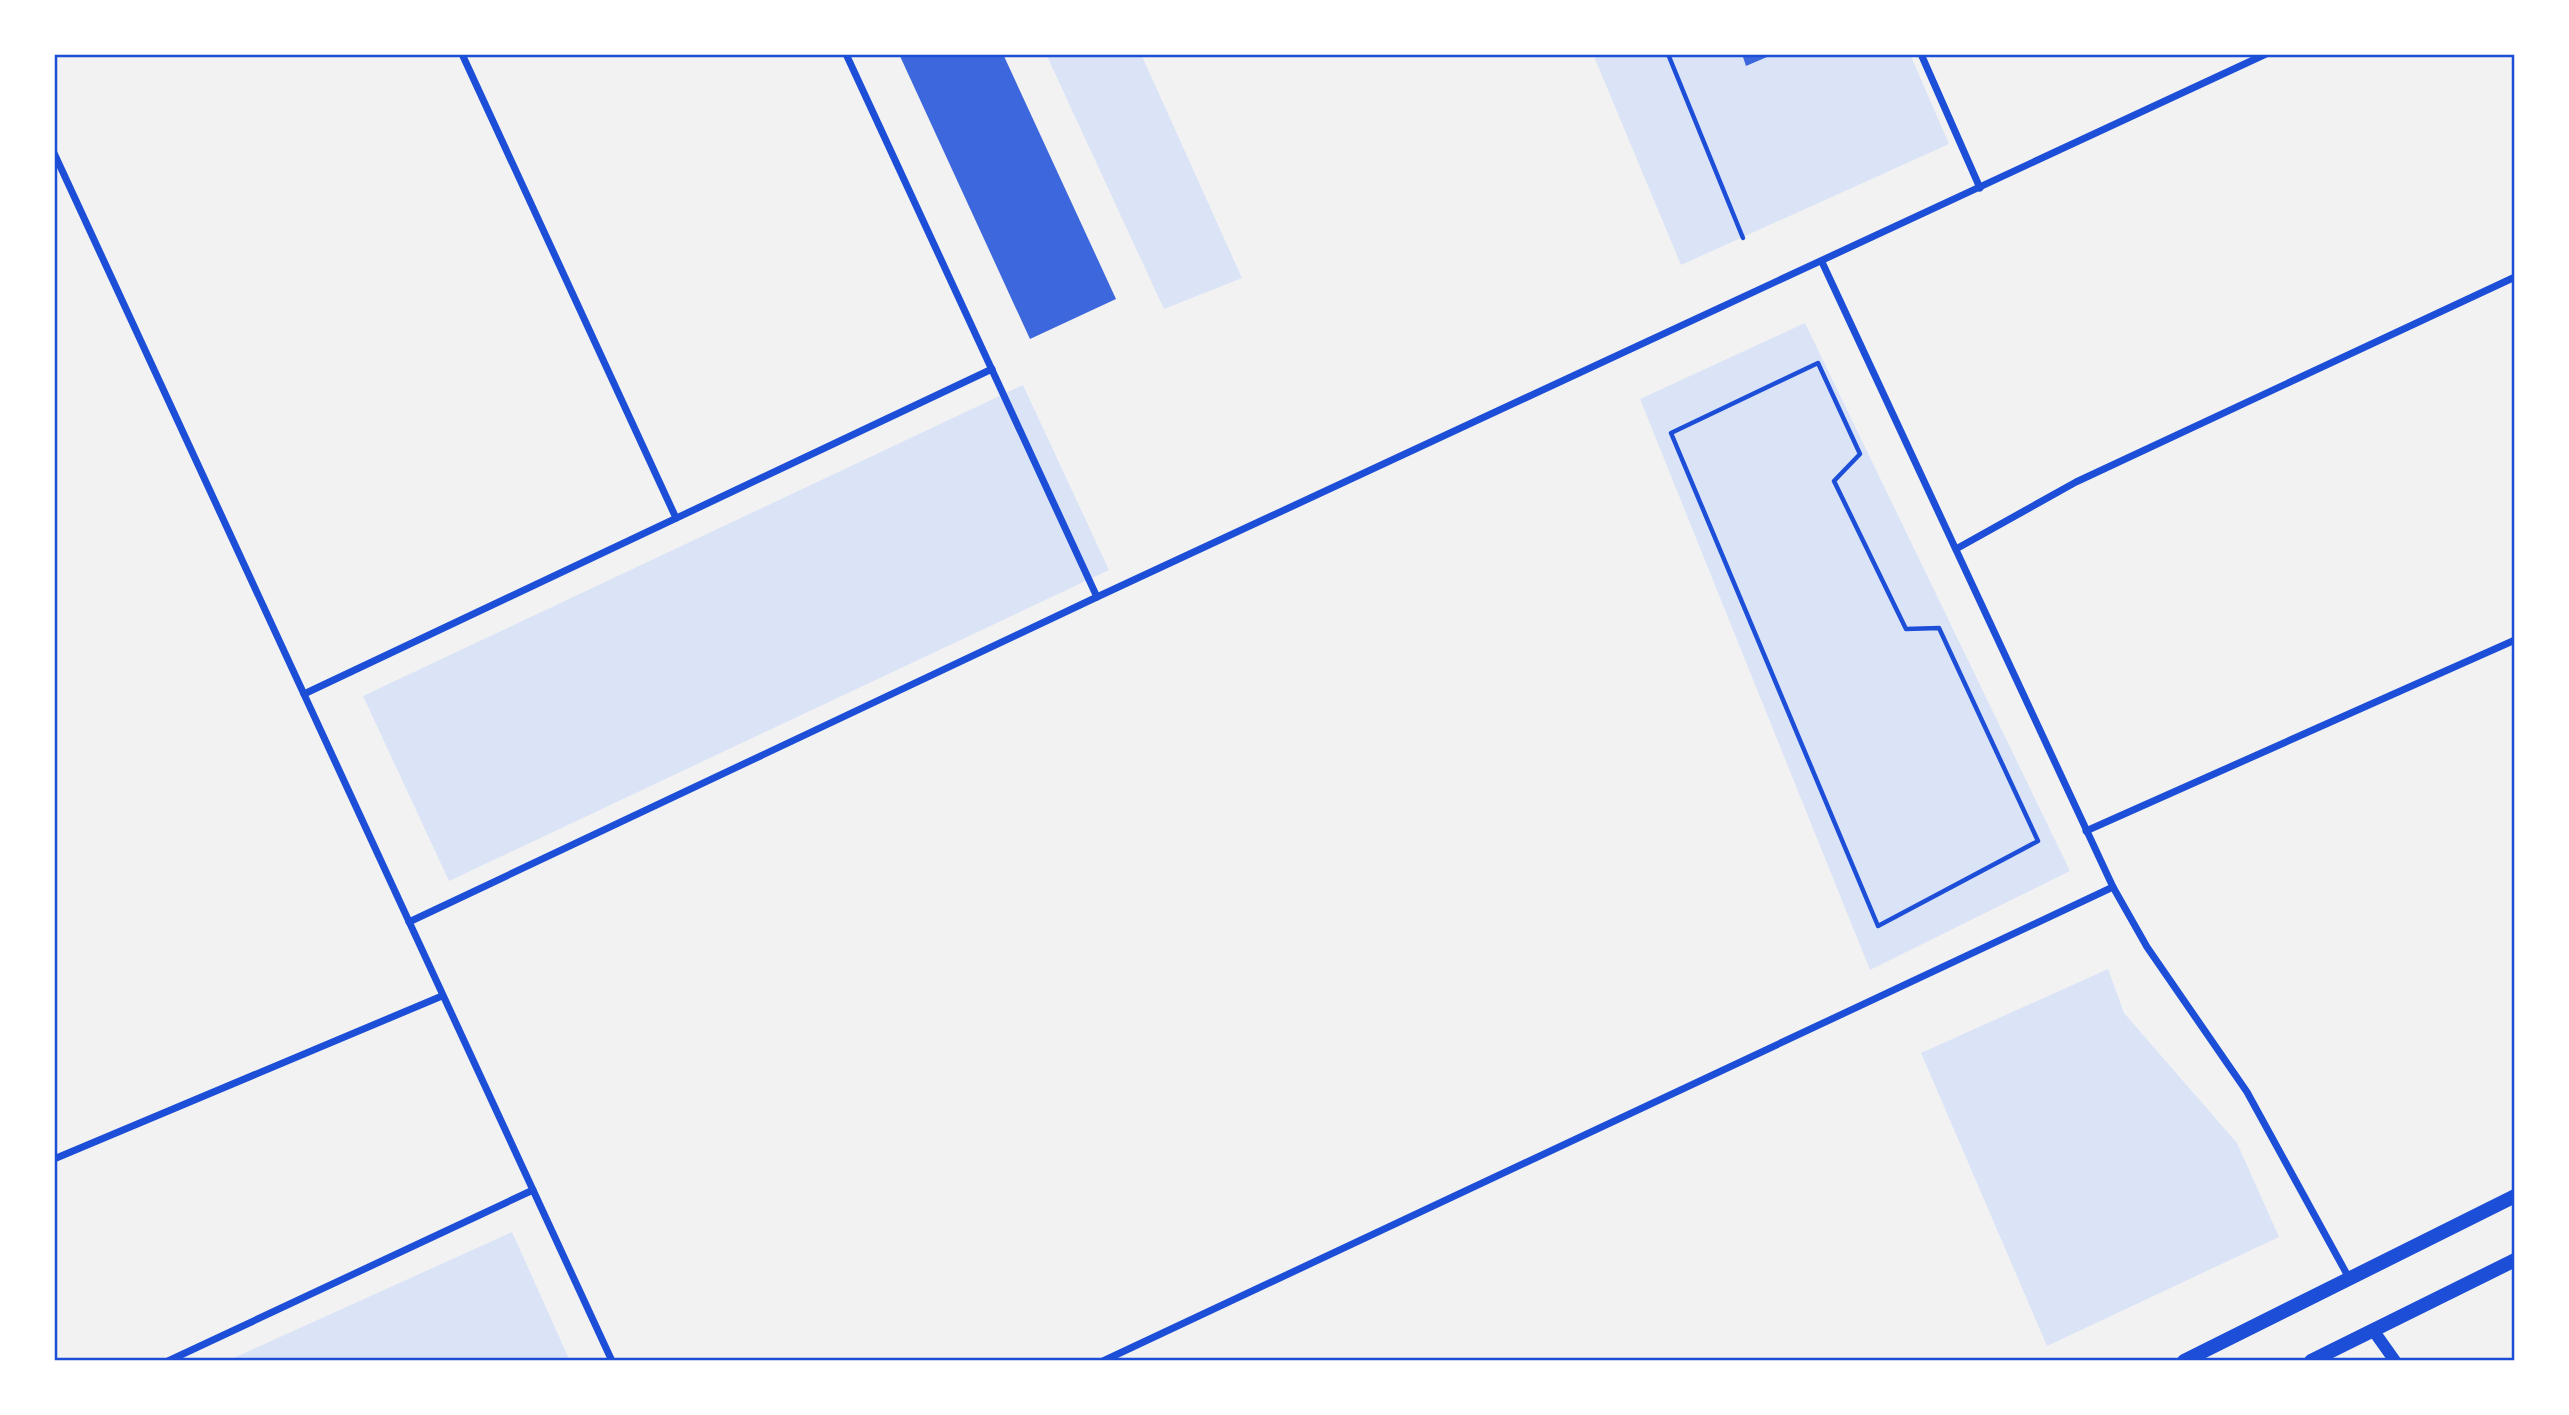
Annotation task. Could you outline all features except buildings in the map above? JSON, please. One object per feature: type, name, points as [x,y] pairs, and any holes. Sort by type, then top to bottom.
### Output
[{"type":"main road","points":[[2184,1361],[2515,1196]]},
{"type":"main road","points":[[2311,1361],[2515,1261]]},
{"type":"street","points":[[463,54],[676,518]]},
{"type":"street","points":[[846,54],[1097,597]]},
{"type":"street","points":[[1922,54],[1980,188]]},
{"type":"street","points":[[409,922],[1097,597],[2266,54]]},
{"type":"street","points":[[54,153],[612,1361]]},
{"type":"street","points":[[1822,262],[2113,887],[2147,947],[2247,1092],[2349,1279]]},
{"type":"street","points":[[1956,549],[2076,482],[2515,277]]},
{"type":"street","points":[[304,694],[992,369]]},
{"type":"street","points":[[2086,831],[2515,640]]},
{"type":"street","points":[[1103,1361],[2113,887]]},
{"type":"street","points":[[54,1159],[442,996]]},
{"type":"street","points":[[168,1361],[533,1190]]},
{"type":"street","points":[[2373,1330],[2395,1361]]},
{"type":"path","points":[[1668,54],[1743,238]]},
{"type":"path","points":[[1818,363],[1860,454],[1834,481],[1906,629],[1939,628],[2038,841],[1878,926],[1671,433],[1818,363]]},
{"type":"shaded area","points":[[1046,54],[1141,54],[1242,278],[1164,309]]},
{"type":"shaded area","points":[[1593,54],[1910,54],[1949,144],[1681,265]]},
{"type":"shaded area","points":[[1805,323],[2070,871],[1870,970],[1640,399]]},
{"type":"shaded area","points":[[1023,385],[1109,570],[449,881],[363,696]]},
{"type":"shaded area","points":[[2108,969],[2124,1013],[2237,1143],[2279,1237],[2047,1346],[1921,1053]]},
{"type":"shaded area","points":[[512,1232],[570,1361],[227,1361]]}]
